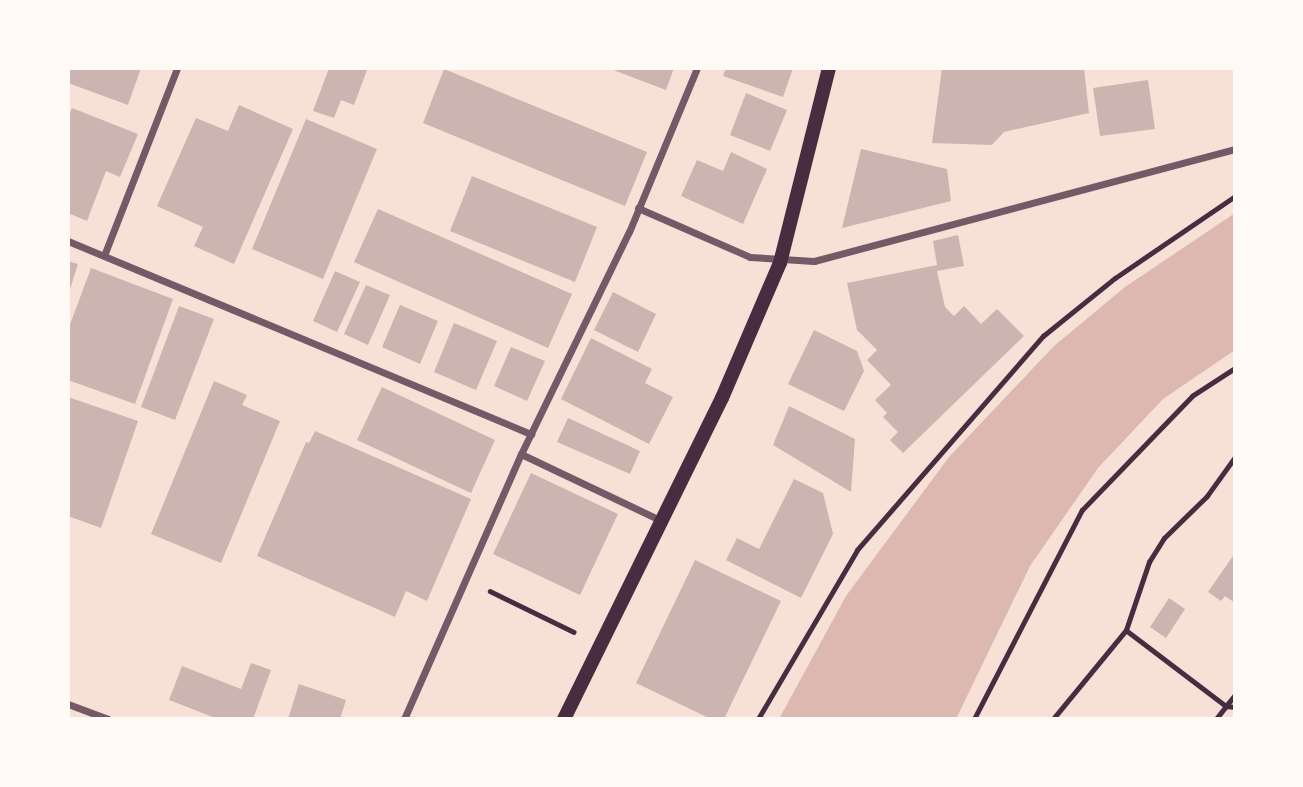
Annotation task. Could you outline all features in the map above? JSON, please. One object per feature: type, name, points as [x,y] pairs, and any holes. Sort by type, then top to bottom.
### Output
[{"type":"main road","points":[[564,719],[722,398],[780,263],[830,68]]},
{"type":"street","points":[[106,253],[177,68]]},
{"type":"street","points":[[404,719],[521,454],[638,208],[697,68]]},
{"type":"street","points":[[638,208],[750,257],[780,263],[814,261],[1235,149]]},
{"type":"street","points":[[68,241],[106,253],[531,434]]},
{"type":"street","points":[[521,454],[660,520]]},
{"type":"street","points":[[68,704],[108,719]]},
{"type":"path","points":[[758,719],[857,550],[1043,336],[1115,278],[1235,196]]},
{"type":"path","points":[[974,719],[1082,510],[1192,396],[1235,368]]},
{"type":"path","points":[[1053,719],[1126,630],[1149,562],[1164,538],[1208,496],[1235,457]]},
{"type":"path","points":[[466,579],[600,645]]},
{"type":"path","points":[[1126,630],[1226,706],[1235,707]]},
{"type":"path","points":[[1216,719],[1235,695]]},
{"type":"shaded area","points":[[1235,213],[1235,350],[1163,399],[1098,468],[1030,566],[956,719],[779,719],[846,596],[949,457],[1054,346],[1125,287]]},
{"type":"building","points":[[68,68],[141,68],[128,105],[68,83]]},
{"type":"building","points":[[329,68],[367,70],[354,105],[341,100],[334,118],[313,111]]},
{"type":"building","points":[[608,68],[674,68],[666,90]]},
{"type":"building","points":[[726,68],[793,68],[783,97],[723,76]]},
{"type":"building","points":[[942,68],[1084,68],[1089,113],[1004,132],[992,145],[932,143]]},
{"type":"building","points":[[444,69],[647,152],[625,206],[423,123]]},
{"type":"building","points":[[1148,80],[1155,129],[1100,136],[1093,88]]},
{"type":"building","points":[[746,93],[787,110],[770,151],[730,135]]},
{"type":"building","points":[[239,105],[293,129],[234,264],[194,246],[203,227],[157,206],[196,118],[228,131]]},
{"type":"building","points":[[72,108],[138,134],[120,177],[106,171],[87,221],[68,213],[68,118]]},
{"type":"building","points":[[306,119],[377,149],[323,279],[252,249]]},
{"type":"building","points":[[861,149],[947,169],[951,201],[842,228]]},
{"type":"building","points":[[731,152],[767,169],[743,224],[681,196],[697,160],[723,171]]},
{"type":"building","points":[[472,176],[597,227],[575,282],[450,231]]},
{"type":"building","points":[[378,209],[572,294],[548,348],[354,262]]},
{"type":"building","points":[[958,235],[964,266],[937,271],[945,307],[954,316],[964,306],[981,324],[997,309],[1024,336],[903,453],[890,440],[898,432],[883,417],[887,413],[875,400],[891,385],[867,360],[877,350],[857,330],[847,283],[937,265],[933,241]]},
{"type":"building","points":[[68,261],[78,264],[69,292],[68,292]]},
{"type":"building","points":[[91,268],[173,299],[135,404],[68,380],[68,330]]},
{"type":"building","points":[[335,271],[360,282],[337,332],[313,321]]},
{"type":"building","points":[[366,285],[390,295],[368,345],[344,334]]},
{"type":"building","points":[[613,292],[656,314],[638,352],[594,330]]},
{"type":"building","points":[[400,305],[438,321],[420,364],[382,347]]},
{"type":"building","points":[[179,306],[214,319],[175,420],[141,407]]},
{"type":"building","points":[[454,323],[497,341],[476,390],[434,372]]},
{"type":"building","points":[[814,330],[857,351],[864,371],[844,411],[788,384]]},
{"type":"building","points":[[591,338],[652,369],[645,383],[673,397],[649,444],[561,399]]},
{"type":"building","points":[[511,347],[545,361],[527,401],[494,386]]},
{"type":"building","points":[[214,381],[247,395],[242,405],[280,421],[221,563],[151,534]]},
{"type":"building","points":[[382,387],[495,440],[471,493],[357,440]]},
{"type":"building","points":[[68,397],[138,421],[101,528],[68,516]]},
{"type":"building","points":[[789,406],[855,439],[851,492],[773,445]]},
{"type":"building","points":[[568,418],[640,451],[630,474],[557,442]]},
{"type":"building","points":[[315,431],[471,499],[427,601],[406,591],[395,617],[257,556],[306,442],[309,443]]},
{"type":"building","points":[[531,473],[618,514],[580,595],[493,554]]},
{"type":"building","points":[[794,479],[823,493],[833,534],[801,598],[726,560],[737,538],[759,549]]},
{"type":"building","points":[[1235,553],[1235,603],[1225,596],[1221,601],[1208,592]]},
{"type":"building","points":[[695,560],[781,601],[724,719],[711,719],[636,683]]},
{"type":"building","points":[[1169,598],[1185,609],[1166,638],[1150,627]]},
{"type":"building","points":[[251,663],[271,670],[253,719],[218,719],[169,700],[182,666],[241,689]]},
{"type":"building","points":[[299,684],[346,700],[340,719],[288,719]]}]
